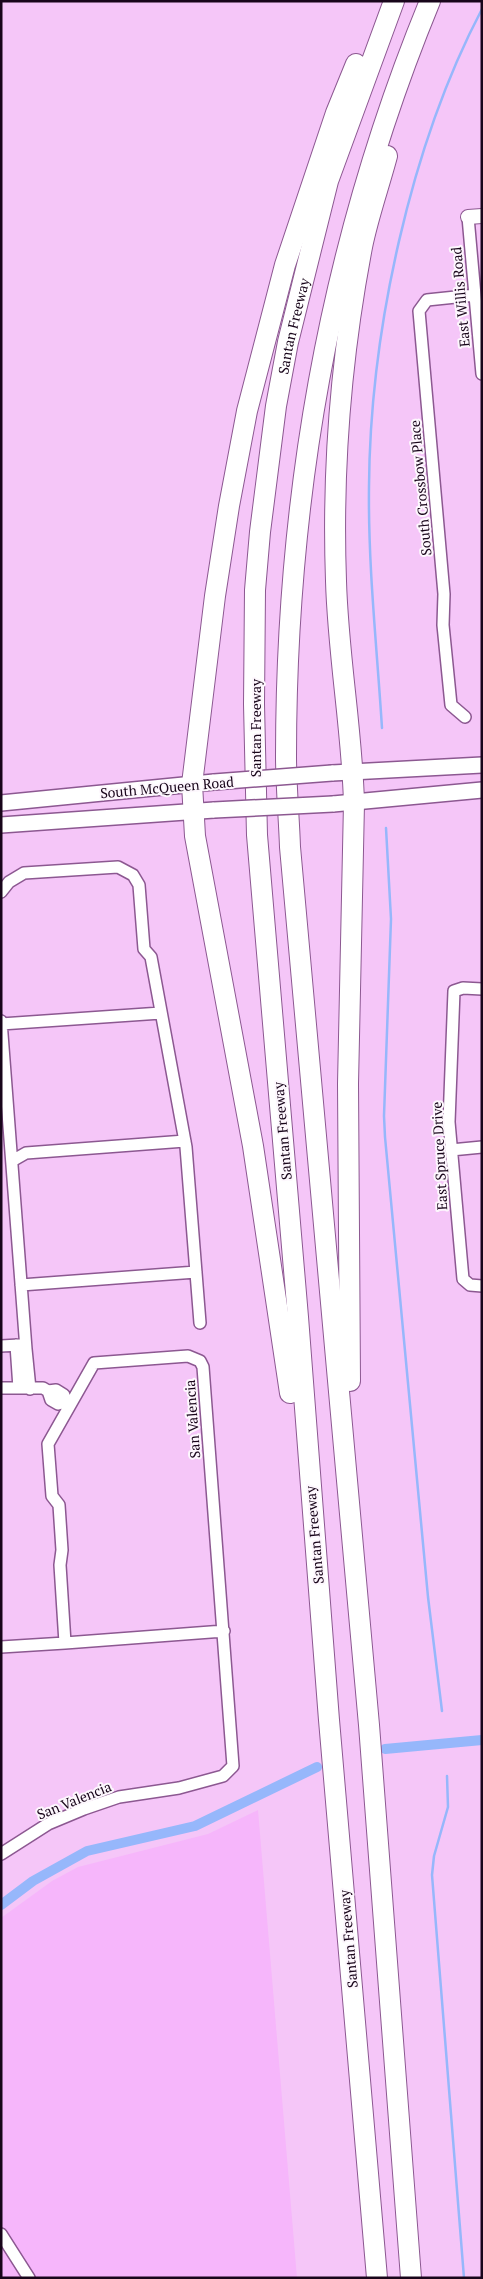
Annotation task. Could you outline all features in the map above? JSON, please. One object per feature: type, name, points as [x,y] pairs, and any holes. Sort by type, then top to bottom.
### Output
[{"type":"highway","points":[[320,1596],[304,1522],[289,1379],[253,1146],[195,836],[192,784],[215,596],[229,506],[247,411],[291,247],[336,113],[384,1]]},
{"type":"highway","name":"Santan Freeway","points":[[378,2278],[329,1720],[257,835],[254,704],[255,590],[262,513],[276,406],[299,293],[328,181],[394,1]]},
{"type":"highway","points":[[369,1725],[349,1324],[349,1002],[354,803],[353,771],[336,581],[338,424],[347,340],[363,245],[396,121],[414,68],[430,1]]},
{"type":"highway","points":[[410,2278],[369,1725],[290,847],[286,756],[294,569],[309,429],[326,338],[363,190],[397,86],[430,1]]},
{"type":"highway","points":[[368,2278],[365,2226],[369,2169]]},
{"type":"highway","points":[[404,2200],[418,2244],[421,2278]]},
{"type":"main road","name":"South McQueen Road","points":[[1,803],[192,784],[353,771],[482,765]]},
{"type":"main road","name":"South McQueen Road","points":[[1,825],[214,810],[354,803],[482,790]]},
{"type":"street","points":[[468,217],[482,216]]},
{"type":"street","name":"East Willis Road","points":[[468,217],[482,374]]},
{"type":"street","name":"South Crossbow Place","points":[[465,717],[451,705],[443,625],[444,594],[419,311],[427,300],[475,294]]},
{"type":"street","points":[[1,892],[8,882],[24,873],[118,867],[133,875],[139,884],[144,949],[151,957],[185,1141],[200,1323]]},
{"type":"street","name":"East Spruce Drive","points":[[476,1286],[464,1279],[463,1273],[449,1122],[454,992],[463,988],[482,989]]},
{"type":"street","points":[[25,1388],[21,1347],[21,1285],[1,1022],[161,1013]]},
{"type":"street","points":[[12,1161],[26,1153],[185,1141]]},
{"type":"street","points":[[451,1150],[482,1147]]},
{"type":"street","points":[[21,1285],[196,1272]]},
{"type":"street","points":[[1,1346],[21,1347]]},
{"type":"street","name":"San Valencia","points":[[1,1854],[48,1824],[84,1809],[119,1797],[179,1788],[224,1776],[233,1766],[204,1367],[200,1360],[188,1356],[94,1363],[68,1403],[48,1444],[52,1496],[59,1505],[62,1550],[60,1565],[65,1643]]},
{"type":"street","points":[[1,1388],[56,1390],[64,1395],[68,1403]]},
{"type":"street","points":[[1,1647],[224,1631]]},
{"type":"street","points":[[1,2234],[28,2278]]},
{"type":"shaded area","points":[[258,1810],[297,2278],[1,2278],[1,1918],[52,1881],[78,1867],[208,1834]]},
{"type":"waterway","points":[[382,728],[371,577],[369,517],[371,428],[377,367],[386,304],[415,180],[434,120],[457,63],[482,9]]},
{"type":"waterway","points":[[386,828],[391,919],[384,1116],[385,1137],[428,1597],[442,1711]]},
{"type":"waterway","points":[[385,1749],[482,1740]]},
{"type":"waterway","points":[[1,1905],[33,1881],[87,1851],[195,1826],[317,1767]]},
{"type":"waterway","points":[[447,1776],[448,1807],[434,1856],[432,1875],[464,2278]]}]
